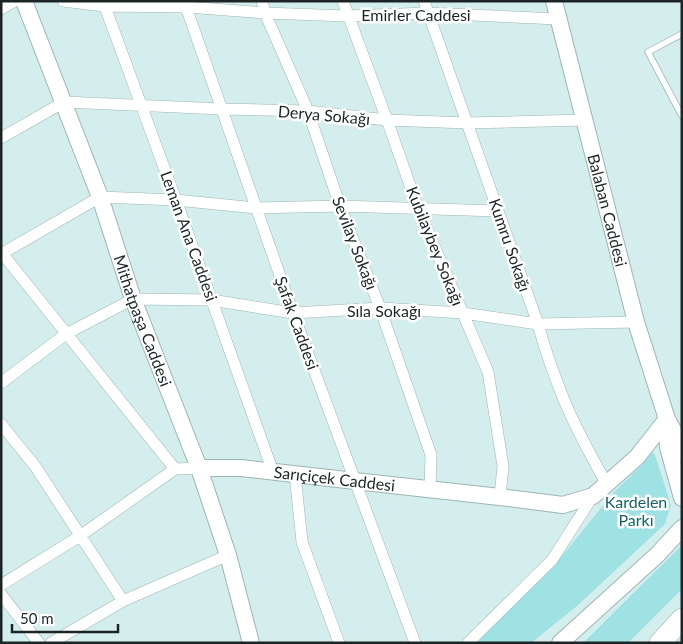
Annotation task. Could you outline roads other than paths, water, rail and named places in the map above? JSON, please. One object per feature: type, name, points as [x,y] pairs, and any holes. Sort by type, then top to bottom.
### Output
[{"type":"highway","points":[[660,643],[682,619]]},
{"type":"highway","points":[[666,643],[682,629]]},
{"type":"street","points":[[1,9],[15,1]]},
{"type":"street","name":"Mithatpaşa Caddesi","points":[[24,1],[100,198],[133,299],[199,468],[228,555],[251,643]]},
{"type":"street","name":"Emirler Caddesi","points":[[63,1],[263,7],[348,16],[428,13],[558,19]]},
{"type":"street","name":"Kubilaybey Sokağı","points":[[343,1],[418,208],[488,372],[503,466],[500,496]]},
{"type":"street","name":"Kumru Sokağı","points":[[424,1],[549,360],[565,402],[584,443],[606,483]]},
{"type":"street","name":"Balaban Caddesi","points":[[554,1],[636,322],[667,419]]},
{"type":"street","name":"Leman Ana Caddesi","points":[[103,3],[273,472]]},
{"type":"street","name":"Şafak Caddesi","points":[[186,4],[293,313],[415,643]]},
{"type":"street","name":"Sevilay Sokağı","points":[[263,7],[308,111],[340,206],[380,308],[430,455],[430,490]]},
{"type":"street","points":[[1,138],[64,102]]},
{"type":"street","name":"Derya Sokağı","points":[[64,102],[308,111],[387,120],[467,123],[584,120]]},
{"type":"street","points":[[1,585],[80,536],[175,469],[2,253],[100,198],[176,200],[256,208],[340,206],[498,211]]},
{"type":"street","points":[[1,383],[66,334],[133,299]]},
{"type":"street","name":"Sıla Sokağı","points":[[133,299],[211,300],[293,313],[380,308],[462,313],[538,324],[636,322]]},
{"type":"street","points":[[667,419],[678,439],[682,454]]},
{"type":"street","points":[[667,419],[668,447],[682,498]]},
{"type":"street","name":"Sarıçiçek Caddesi","points":[[175,469],[242,468],[430,490],[500,496],[563,505],[592,496],[638,457],[667,419]]},
{"type":"street","points":[[1,424],[35,466],[122,600]]},
{"type":"street","points":[[295,474],[302,542],[339,643]]},
{"type":"street","points":[[468,643],[552,560],[592,496]]},
{"type":"street","points":[[560,643],[657,555],[682,528]]},
{"type":"street","points":[[50,643],[122,600],[228,555]]},
{"type":"street","points":[[1,594],[39,643]]},
{"type":"lane","points":[[682,34],[648,52],[682,116]]},
{"type":"park label","name":"Kardelen Parkı","points":[[636,511]]}]
